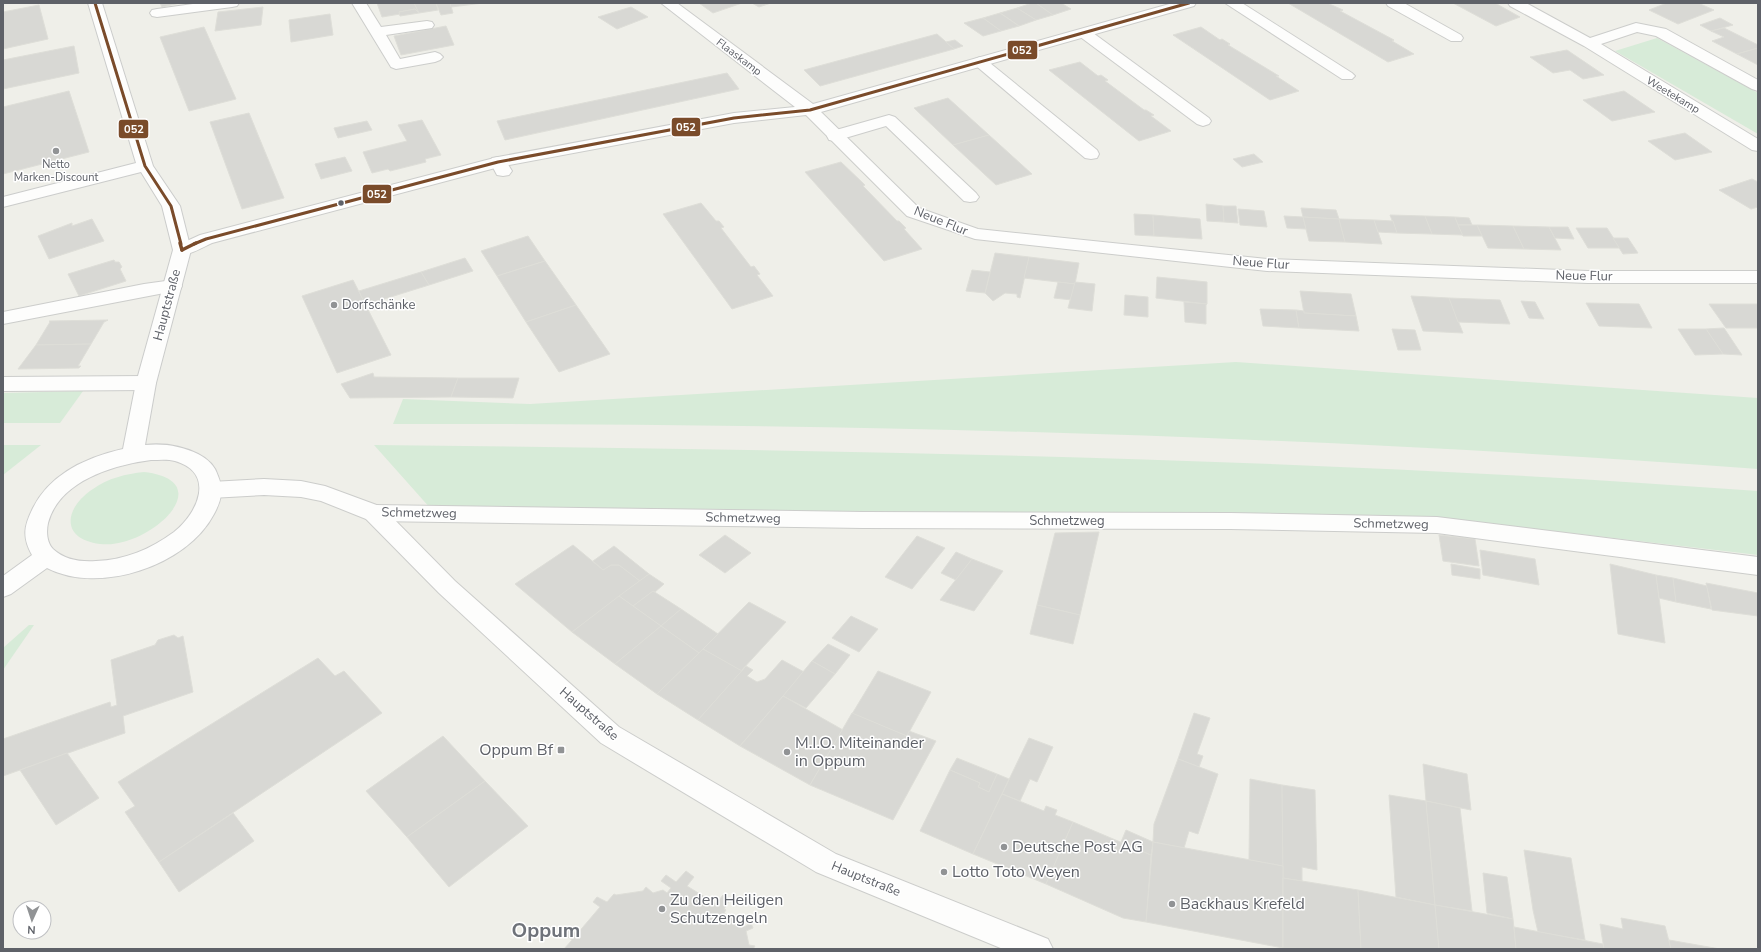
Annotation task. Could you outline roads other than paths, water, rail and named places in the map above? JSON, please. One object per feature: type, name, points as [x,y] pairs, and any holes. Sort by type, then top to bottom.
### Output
[{"type":"street","name":"Hauptstraße","points":[[95,3],[145,166],[171,206],[182,250],[146,383],[133,454]]},
{"type":"street","points":[[157,13],[232,3]]},
{"type":"street","points":[[359,3],[396,64],[435,57]]},
{"type":"street","name":"Flaaskamp","points":[[668,3],[810,110]]},
{"type":"street","points":[[182,250],[206,239],[235,231],[500,167],[734,118],[810,110],[1189,3]]},
{"type":"street","points":[[1232,3],[1347,76]]},
{"type":"street","points":[[1393,3],[1456,38]]},
{"type":"street","name":"Weetekamp","points":[[1515,3],[1589,43],[1758,146]]},
{"type":"street","points":[[377,32],[427,25]]},
{"type":"street","points":[[1589,43],[1636,27],[1662,32],[1758,86]]},
{"type":"street","points":[[1084,33],[1203,121]]},
{"type":"street","points":[[980,62],[1091,154]]},
{"type":"street","name":"Neue Flur","points":[[810,110],[913,212],[975,234],[1267,265],[1588,277],[1758,277]]},
{"type":"street","points":[[835,136],[889,120],[970,197]]},
{"type":"street","points":[[3,202],[145,166]]},
{"type":"street","points":[[3,318],[144,290],[172,286]]},
{"type":"street","points":[[3,384],[146,383]]},
{"type":"street","points":[[151,452],[183,455],[195,461],[204,469],[210,479],[212,490],[207,507],[196,525],[170,546],[138,562],[101,570],[85,570],[56,563],[38,547],[36,524],[50,498],[79,474],[108,461],[133,454],[151,452]]},
{"type":"street","name":"Hauptstraße","points":[[212,490],[264,486],[301,489],[325,494],[374,513],[447,587],[610,735],[826,863],[1038,949]]},
{"type":"street","name":"Schmetzweg","points":[[374,513],[863,520],[1230,521],[1437,525],[1758,566]]},
{"type":"street","points":[[3,588],[47,556]]},
{"type":"place","name":"Netto Marken-Discount","points":[[56,151]]},
{"type":"place","name":"Dorfschänke","points":[[334,305]]},
{"type":"place","name":"Oppum Bf","points":[[561,750]]},
{"type":"place","name":"M.I.O. Miteinander in Oppum","points":[[787,752]]},
{"type":"place","name":"Deutsche Post AG","points":[[1004,847]]},
{"type":"place","name":"Lotto Toto Weyen","points":[[944,872]]},
{"type":"place","name":"Backhaus Krefeld","points":[[1172,904]]},
{"type":"place","name":"Zu den Heiligen Schutzengeln","points":[[662,909]]},
{"type":"district","name":"Oppum","points":[[546,930]]}]
